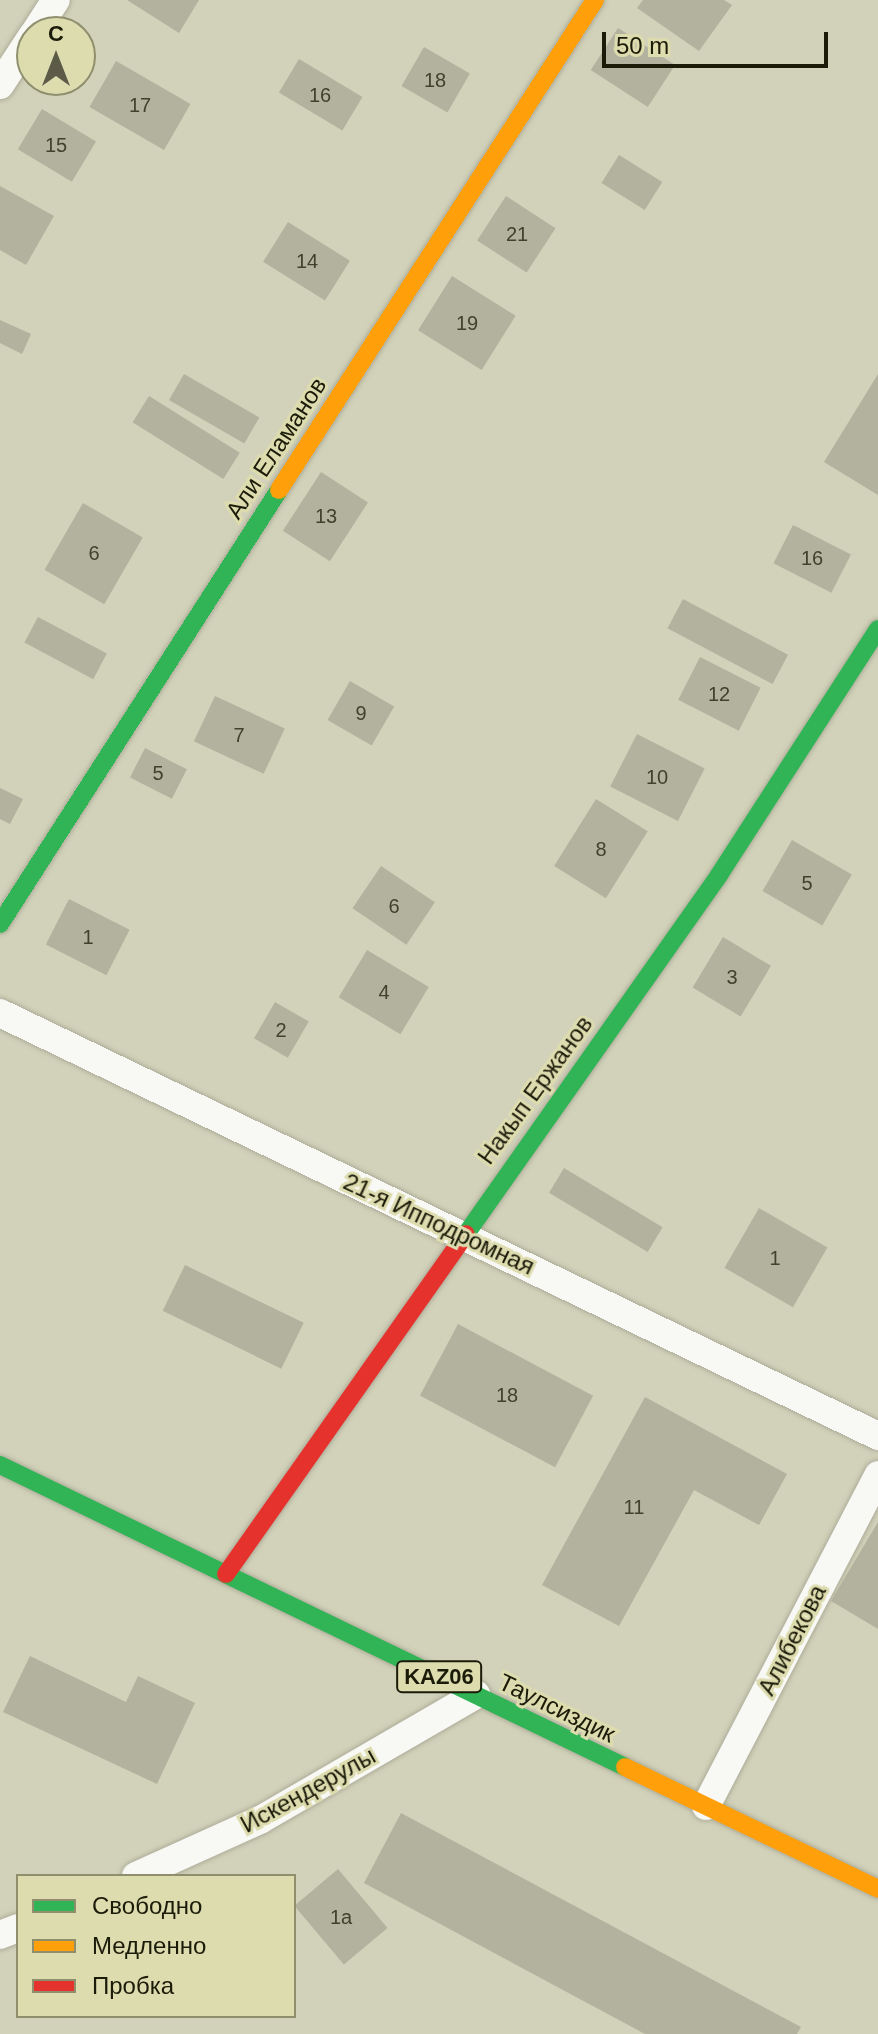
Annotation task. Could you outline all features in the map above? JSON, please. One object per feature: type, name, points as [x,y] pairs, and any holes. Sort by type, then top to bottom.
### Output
[{"type":"street","points":[[43,16],[56,0]]},
{"type":"street","name":"Али Еламанов","points":[[0,924],[595,0]]},
{"type":"street","points":[[0,85],[16,53]]},
{"type":"street","name":"Накып Ержанов","points":[[226,1574],[460,1235],[719,875],[878,629]]},
{"type":"street","name":"21-я Ипподромная","points":[[0,1013],[878,1436]]},
{"type":"street","name":"Таулсиздик","points":[[0,1465],[878,1889]]},
{"type":"street","name":"Алибекова","points":[[706,1806],[878,1475]]},
{"type":"street","name":"Искендерулы","points":[[140,1874],[260,1820],[476,1695]]},
{"type":"building","points":[[127,0],[199,0],[179,33]]},
{"type":"building","points":[[643,0],[724,0],[732,5],[699,51],[637,8]]},
{"type":"building","points":[[618,28],[675,65],[648,107],[591,70]]},
{"type":"building","points":[[424,47],[470,74],[447,112],[402,86]]},
{"type":"building","points":[[299,59],[362,97],[342,131],[279,92]]},
{"type":"building","points":[[116,61],[190,104],[164,150],[90,107]]},
{"type":"building","points":[[42,109],[96,141],[72,182],[18,149]]},
{"type":"building","points":[[619,155],[662,182],[645,210],[602,183]]},
{"type":"building","points":[[0,186],[54,216],[26,265],[0,250]]},
{"type":"building","points":[[506,196],[555,228],[527,273],[477,240]]},
{"type":"building","points":[[288,222],[350,261],[325,301],[263,262]]},
{"type":"building","points":[[452,276],[516,316],[482,370],[418,330]]},
{"type":"building","points":[[0,320],[31,334],[22,354],[0,343]]},
{"type":"building","points":[[184,374],[259,417],[244,443],[169,400]]},
{"type":"building","points":[[878,374],[878,495],[824,462]]},
{"type":"building","points":[[149,396],[240,453],[223,479],[133,422]]},
{"type":"building","points":[[321,472],[368,502],[330,561],[283,531]]},
{"type":"building","points":[[83,503],[143,538],[104,604],[45,570]]},
{"type":"building","points":[[793,525],[851,555],[831,593],[773,563]]},
{"type":"building","points":[[683,599],[788,655],[773,684],[668,628]]},
{"type":"building","points":[[38,617],[107,654],[93,679],[24,643]]},
{"type":"building","points":[[700,657],[761,688],[739,731],[678,700]]},
{"type":"building","points":[[350,681],[394,706],[372,745],[328,720]]},
{"type":"building","points":[[215,696],[285,729],[264,774],[194,741]]},
{"type":"building","points":[[637,734],[705,769],[678,821],[610,787]]},
{"type":"building","points":[[145,748],[187,769],[172,799],[130,777]]},
{"type":"building","points":[[0,788],[23,799],[10,824],[0,819]]},
{"type":"building","points":[[596,799],[648,831],[606,898],[554,866]]},
{"type":"building","points":[[792,840],[852,874],[822,926],[762,891]]},
{"type":"building","points":[[381,866],[435,902],[406,945],[352,908]]},
{"type":"building","points":[[69,899],[130,930],[106,975],[46,944]]},
{"type":"building","points":[[723,937],[771,966],[741,1016],[693,988]]},
{"type":"building","points":[[367,950],[429,987],[400,1034],[339,997]]},
{"type":"building","points":[[275,1002],[309,1021],[288,1058],[254,1038]]},
{"type":"building","points":[[564,1168],[663,1227],[648,1252],[549,1193]]},
{"type":"building","points":[[759,1208],[827,1248],[793,1307],[724,1268]]},
{"type":"building","points":[[185,1265],[304,1323],[281,1369],[163,1311]]},
{"type":"building","points":[[458,1324],[593,1396],[555,1467],[420,1396]]},
{"type":"building","points":[[645,1397],[787,1474],[759,1525],[694,1490],[619,1626],[542,1585]]},
{"type":"building","points":[[878,1522],[878,1629],[831,1601]]},
{"type":"building","points":[[30,1656],[126,1702],[138,1676],[195,1703],[157,1784],[3,1712]]},
{"type":"building","points":[[401,1813],[801,2027],[797,2034],[645,2034],[364,1883]]},
{"type":"building","points":[[338,1869],[387,1928],[344,1965],[296,1908],[296,1904]]},
{"type":"traffic: fast","points":[[0,924],[279,490]]},
{"type":"traffic: fast","points":[[466,1234],[719,875],[878,629]]},
{"type":"traffic: fast","points":[[0,1465],[625,1767]]},
{"type":"traffic: slow","points":[[279,490],[595,0]]},
{"type":"traffic: slow","points":[[625,1767],[878,1889]]},
{"type":"traffic: jam","points":[[226,1574],[466,1234]]}]
